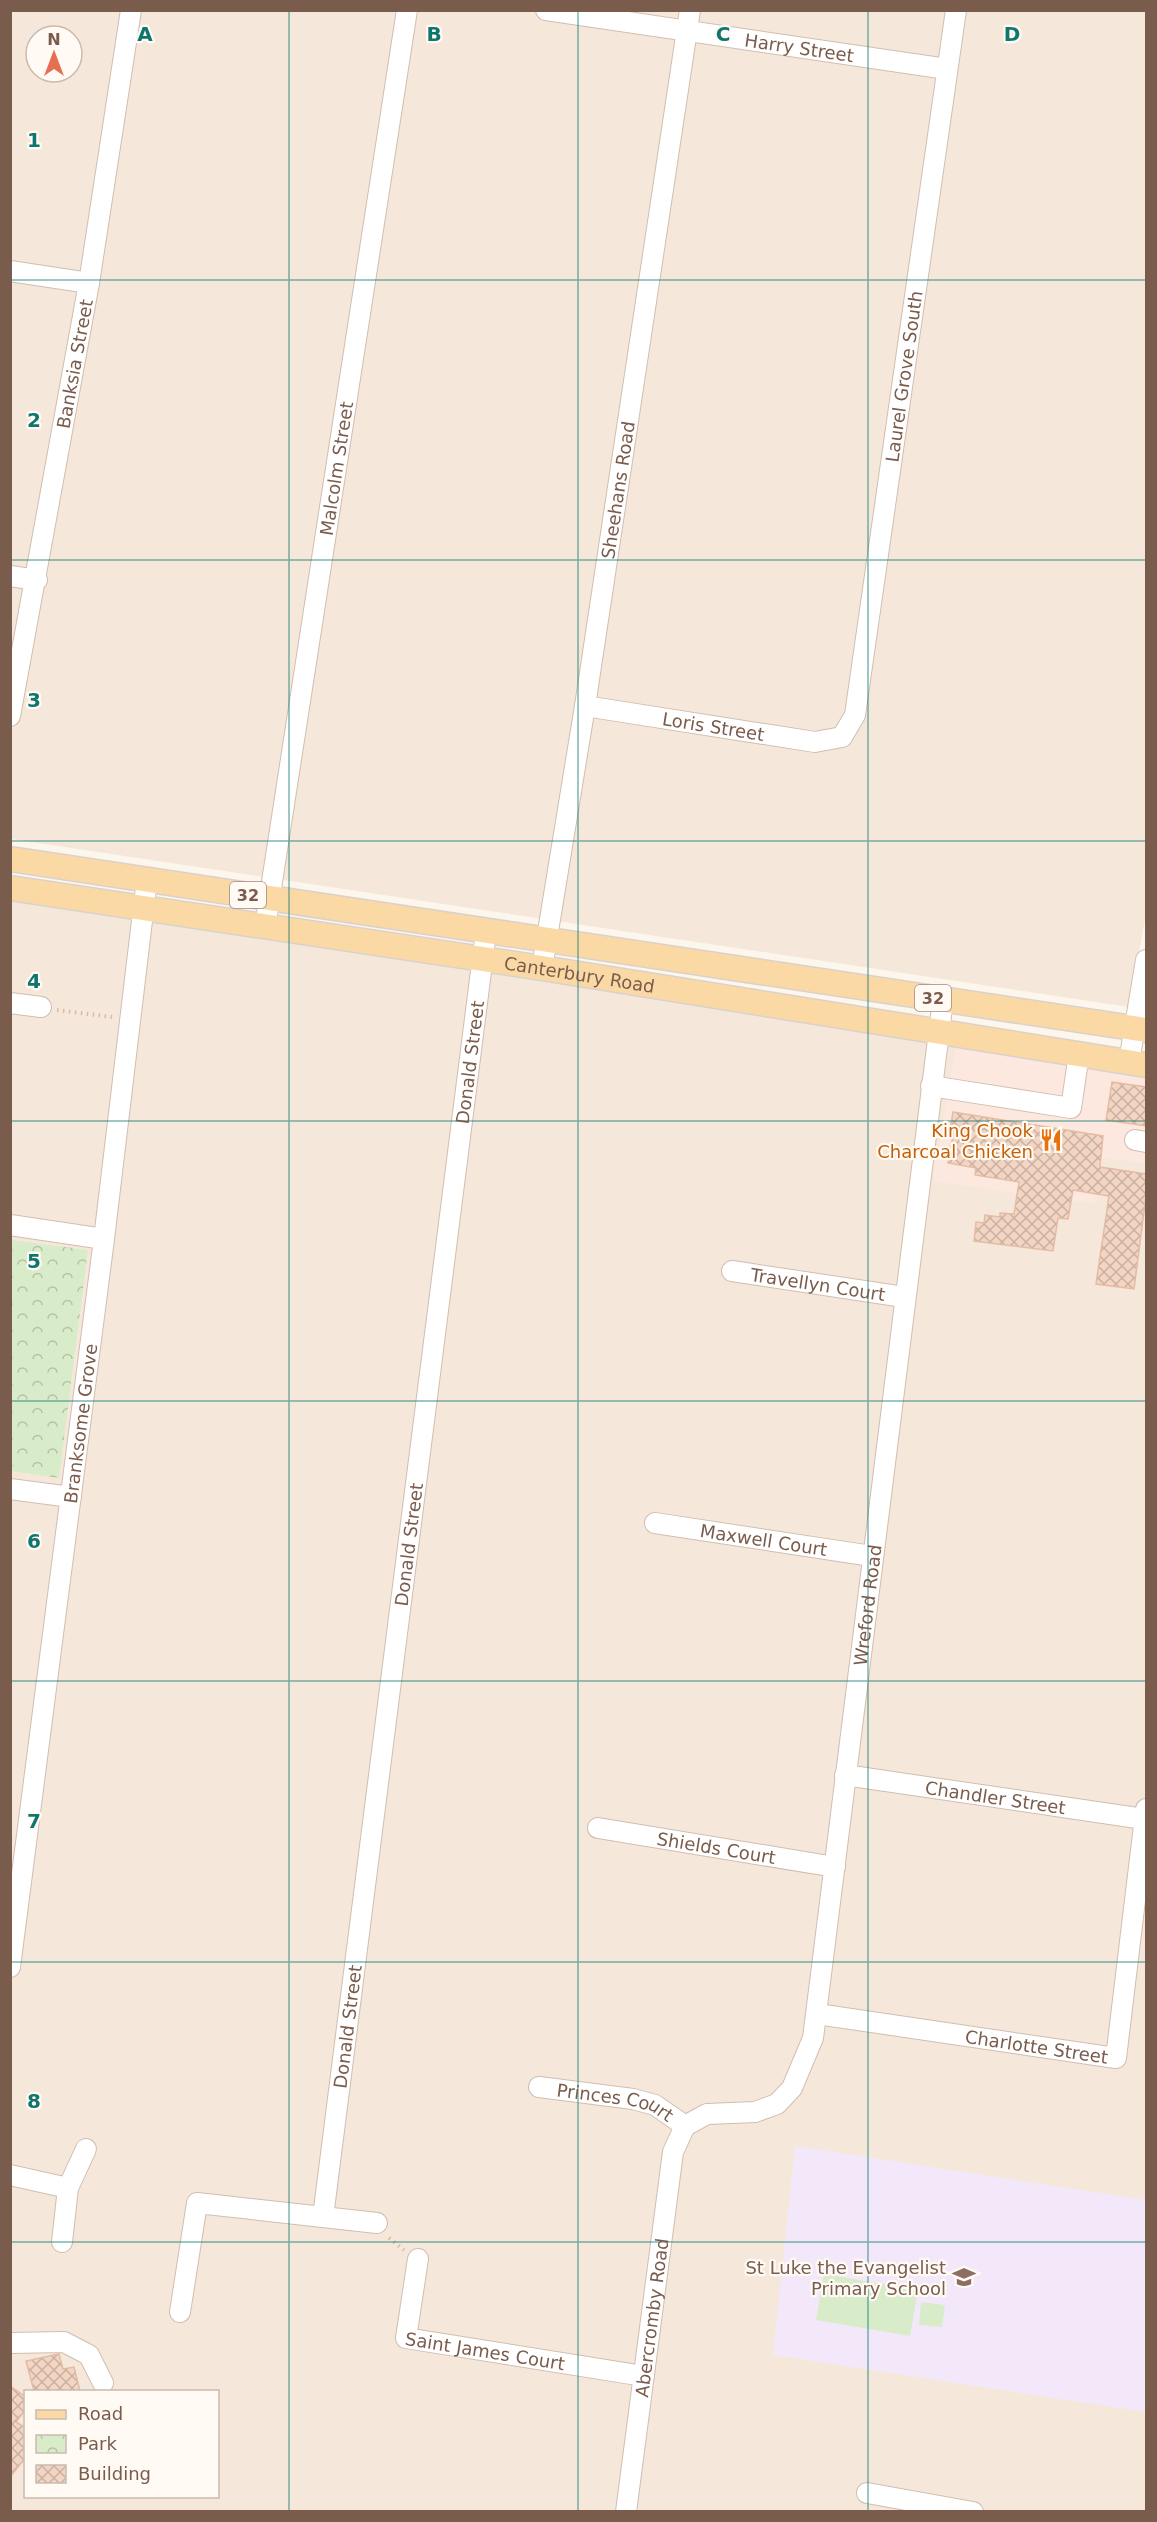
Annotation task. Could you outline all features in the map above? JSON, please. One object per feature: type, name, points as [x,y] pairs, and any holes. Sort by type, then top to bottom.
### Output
[{"type":"main road","name":"Canterbury Road","points":[[10,859],[1141,1030]]},
{"type":"main road","name":"Canterbury Road","points":[[10,888],[542,968],[1138,1063]]},
{"type":"street","name":"Banksia Street","points":[[10,716],[37,580],[89,283],[131,10]]},
{"type":"street","name":"Malcolm Street","points":[[266,927],[407,10]]},
{"type":"street","name":"Harry Street","points":[[546,10],[947,69]]},
{"type":"street","name":"Sheehans Road","points":[[542,968],[585,706],[690,10]]},
{"type":"street","name":"Laurel Grove South","points":[[842,737],[855,715],[956,10]]},
{"type":"street","points":[[10,271],[89,283]]},
{"type":"street","points":[[10,576],[37,580]]},
{"type":"street","name":"Loris Street","points":[[585,706],[815,742],[842,737]]},
{"type":"street","name":"Branksome Grove","points":[[10,1967],[104,1239],[147,879]]},
{"type":"street","name":"Donald Street","points":[[323,2217],[486,932]]},
{"type":"street","points":[[1138,1063],[1146,960]]},
{"type":"street","name":"Wreford Road","points":[[685,2126],[706,2114],[755,2112],[777,2104],[792,2088],[802,2069],[813,2038],[943,1000]]},
{"type":"street","points":[[10,1003],[41,1007]]},
{"type":"street","points":[[931,1086],[1071,1108],[1079,1054]]},
{"type":"street","points":[[10,1225],[104,1239]]},
{"type":"street","name":"Travellyn Court","points":[[732,1271],[904,1297]]},
{"type":"street","points":[[10,1489],[71,1497]]},
{"type":"street","name":"Maxwell Court","points":[[655,1523],[872,1556]]},
{"type":"street","name":"Chandler Street","points":[[845,1775],[1145,1814]]},
{"type":"street","name":"Charlotte Street","points":[[817,2014],[1116,2058],[1145,1814]]},
{"type":"street","name":"Shields Court","points":[[598,1828],[835,1867]]},
{"type":"street","name":"Princes Court","points":[[539,2087],[644,2102],[655,2105],[685,2126]]},
{"type":"street","name":"Abercromby Road","points":[[627,2511],[673,2152],[685,2126]]},
{"type":"street","points":[[62,2242],[68,2188],[86,2149]]},
{"type":"street","points":[[10,2175],[68,2188]]},
{"type":"street","points":[[180,2312],[197,2202],[377,2223]]},
{"type":"street","name":"Saint James Court","points":[[418,2259],[406,2338],[644,2376]]},
{"type":"street","points":[[12,2346],[64,2342],[90,2355],[103,2383]]},
{"type":"street","points":[[867,2493],[972,2511]]},
{"type":"path","points":[[41,1007],[130,1020]]},
{"type":"path","points":[[377,2223],[395,2245],[418,2259]]},
{"type":"shaded area","points":[[10,11],[1146,11],[1146,914],[1129,1007],[11,839]]},
{"type":"shaded area","points":[[10,901],[956,1044],[1096,1203],[1103,1157],[1146,1163],[1146,2511],[11,2511]]},
{"type":"shaded area","points":[[956,1044],[1146,1076],[1146,1163],[1103,1157],[1096,1204],[933,1181]]},
{"type":"shaded area","name":"St Luke the Evangelist Primary School","points":[[795,2146],[1146,2200],[1146,2412],[773,2355]]},
{"type":"green space","points":[[11,1240],[88,1250],[59,1478],[11,1471]]},
{"type":"green space","points":[[824,2274],[918,2290],[910,2336],[816,2320]]},
{"type":"green space","points":[[921,2302],[945,2305],[942,2327],[919,2325]]},
{"type":"building","points":[[1112,1082],[1146,1087],[1146,1126],[1106,1120]]},
{"type":"building","points":[[953,1112],[1103,1136],[1100,1167],[1146,1174],[1146,1196],[1134,1289],[1096,1284],[1109,1196],[1073,1190],[1068,1219],[1058,1218],[1053,1251],[974,1241],[976,1222],[984,1223],[985,1215],[1000,1217],[1000,1213],[1014,1214],[1019,1182],[975,1175],[976,1168],[948,1163],[954,1130],[950,1130]]},
{"type":"building","points":[[59,2354],[63,2369],[74,2367],[80,2390],[34,2390],[26,2361]]},
{"type":"building","points":[[10,2386],[24,2396],[24,2412],[16,2422],[24,2427],[24,2460],[10,2477]]},
{"type":"place","name":"King Chook Charcoal Chicken","points":[[1051,1140]]},
{"type":"place","name":"St Luke the Evangelist Primary School","points":[[964,2277]]}]
